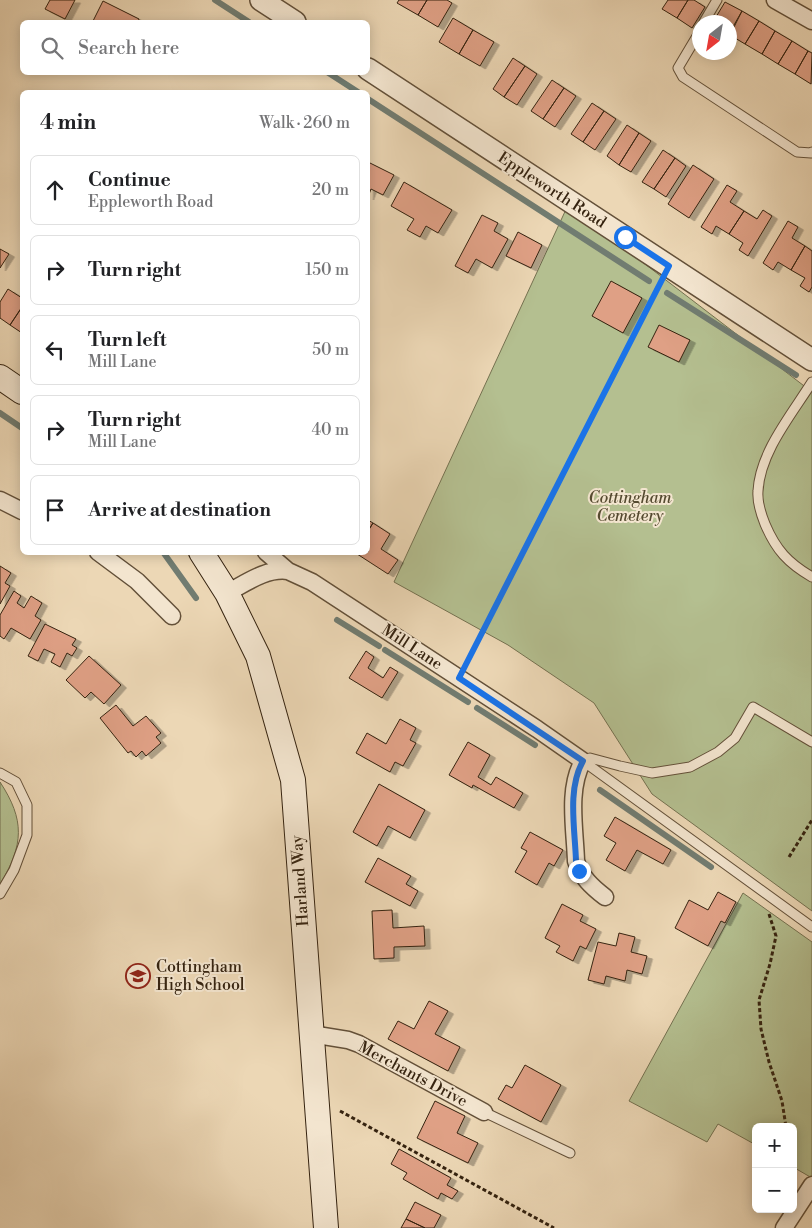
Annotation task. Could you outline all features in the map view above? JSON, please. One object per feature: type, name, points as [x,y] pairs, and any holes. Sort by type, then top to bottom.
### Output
[{"type":"main road","points":[[0,377],[20,391]]},
{"type":"main road","name":"Harland Way","points":[[203,555],[228,593],[258,656],[293,780],[326,1228]]},
{"type":"street","points":[[261,0],[293,20]]},
{"type":"street","points":[[775,0],[812,21]]},
{"type":"street","name":"Eppleworth Road","points":[[370,71],[812,360]]},
{"type":"street","points":[[0,500],[20,510]]},
{"type":"street","points":[[102,555],[137,581],[172,616]]},
{"type":"street","name":"Mill Lane","points":[[269,555],[288,571],[312,582],[583,761]]},
{"type":"street","points":[[228,593],[256,577],[273,571],[288,571]]},
{"type":"street","points":[[583,761],[577,772],[573,787],[576,861],[579,871],[590,886],[605,897]]},
{"type":"street","name":"Merchants Drive","points":[[311,1034],[348,1040],[358,1044],[484,1112]]},
{"type":"street","points":[[784,1228],[812,1185]]},
{"type":"lane","points":[[708,15],[717,0]]},
{"type":"lane","points":[[692,44],[678,68],[683,77],[797,152],[812,152]]},
{"type":"lane","points":[[812,382],[770,450],[760,472],[757,492],[760,512],[770,536],[781,553],[795,567],[812,578]]},
{"type":"lane","points":[[583,761],[590,758],[652,772],[690,767],[718,752],[735,738],[753,708],[812,742]]},
{"type":"lane","points":[[583,761],[812,927]]},
{"type":"lane","points":[[0,773],[16,782],[27,805],[27,835],[14,870],[0,894]]},
{"type":"lane","points":[[484,1112],[570,1153]]},
{"type":"path","points":[[459,678],[669,266]]},
{"type":"path","points":[[789,857],[812,820]]},
{"type":"path","points":[[762,890],[776,936],[759,1000],[761,1029],[769,1062],[782,1101],[785,1123]]},
{"type":"path","points":[[316,1098],[554,1228]]},
{"type":"green space","name":"Cottingham Cemetery","points":[[568,205],[812,392],[812,911],[652,794],[594,703],[508,645],[394,582]]},
{"type":"green space","points":[[0,782],[14,808],[18,833],[14,857],[0,884]]},
{"type":"green space","points":[[743,893],[812,942],[812,1178],[797,1169],[797,1123],[752,1123],[752,1143],[718,1124],[707,1142],[629,1101]]},
{"type":"building","points":[[50,0],[75,0],[65,19],[45,9]]},
{"type":"building","points":[[399,0],[427,0],[418,15],[397,3]]},
{"type":"building","points":[[427,0],[447,0],[452,3],[438,27],[418,15]]},
{"type":"building","points":[[668,0],[688,0],[677,18],[662,9]]},
{"type":"building","points":[[688,0],[694,0],[705,7],[700,15],[692,15],[692,28],[677,18]]},
{"type":"building","points":[[103,1],[139,19],[139,20],[94,20]]},
{"type":"building","points":[[725,2],[742,11],[737,20],[737,15],[717,15]]},
{"type":"building","points":[[742,11],[759,21],[745,44],[737,39],[737,21]]},
{"type":"building","points":[[453,18],[473,30],[459,54],[439,42]]},
{"type":"building","points":[[759,21],[775,31],[762,54],[745,44]]},
{"type":"building","points":[[473,30],[494,42],[480,66],[459,54]]},
{"type":"building","points":[[775,31],[792,41],[778,64],[762,54]]},
{"type":"building","points":[[792,41],[808,51],[795,74],[778,64]]},
{"type":"building","points":[[808,51],[812,53],[811,84],[795,74]]},
{"type":"building","points":[[513,58],[525,66],[504,97],[493,89]]},
{"type":"building","points":[[525,66],[537,74],[517,105],[504,97]]},
{"type":"building","points":[[552,80],[564,88],[543,119],[531,111]]},
{"type":"building","points":[[564,88],[576,96],[555,127],[543,119]]},
{"type":"building","points":[[592,103],[604,111],[583,142],[571,134]]},
{"type":"building","points":[[604,111],[616,119],[595,150],[583,142]]},
{"type":"building","points":[[627,125],[639,133],[619,165],[607,156]]},
{"type":"building","points":[[639,133],[651,141],[631,172],[619,165]]},
{"type":"building","points":[[663,150],[675,158],[654,189],[642,182]]},
{"type":"building","points":[[675,158],[686,166],[666,197],[654,189]]},
{"type":"building","points":[[370,163],[394,175],[383,195],[371,189],[370,192]]},
{"type":"building","points":[[693,165],[714,179],[689,218],[668,204]]},
{"type":"building","points":[[404,182],[452,210],[438,233],[426,226],[420,237],[407,230],[414,219],[391,206]]},
{"type":"building","points":[[727,185],[737,191],[730,202],[744,211],[729,234],[716,226],[712,234],[701,227]]},
{"type":"building","points":[[763,210],[772,216],[748,256],[739,250],[743,243],[729,234],[744,211],[757,219]]},
{"type":"building","points":[[482,215],[498,223],[494,231],[508,239],[492,268],[476,259],[468,273],[455,266]]},
{"type":"building","points":[[788,221],[798,227],[792,238],[805,246],[791,270],[778,262],[773,270],[763,263]]},
{"type":"building","points":[[518,232],[542,245],[531,268],[506,256]]},
{"type":"building","points":[[805,246],[812,251],[812,287],[809,292],[800,286],[805,278],[791,270]]},
{"type":"building","points":[[0,249],[9,254],[0,268]]},
{"type":"building","points":[[611,281],[642,298],[623,333],[592,316]]},
{"type":"building","points":[[8,289],[20,297],[20,310],[10,325],[0,318],[0,302]]},
{"type":"building","points":[[20,310],[20,332],[10,325]]},
{"type":"building","points":[[659,325],[690,340],[679,362],[648,347]]},
{"type":"building","points":[[373,523],[390,534],[381,549],[398,560],[388,574],[359,555],[370,555],[370,528]]},
{"type":"building","points":[[0,566],[11,573],[5,583],[10,586],[0,604]]},
{"type":"building","points":[[14,591],[21,596],[17,603],[24,608],[31,596],[42,603],[35,616],[41,620],[30,639],[11,628],[4,639],[0,636],[0,615]]},
{"type":"building","points":[[45,624],[76,639],[72,645],[77,648],[72,656],[67,653],[60,667],[51,662],[55,654],[44,649],[38,661],[28,656]]},
{"type":"building","points":[[366,651],[374,657],[368,668],[383,678],[390,667],[398,672],[382,698],[349,678]]},
{"type":"building","points":[[89,656],[121,685],[104,704],[91,692],[85,698],[66,680]]},
{"type":"building","points":[[116,705],[133,726],[146,716],[161,733],[156,737],[161,743],[146,756],[142,751],[136,757],[131,751],[128,753],[100,718]]},
{"type":"building","points":[[400,719],[416,728],[410,740],[416,743],[403,766],[395,762],[390,772],[356,753],[367,733],[386,744]]},
{"type":"building","points":[[468,742],[490,755],[478,777],[491,785],[496,777],[523,793],[514,808],[473,785],[472,788],[449,775]]},
{"type":"building","points":[[379,784],[425,810],[410,838],[388,826],[377,846],[353,832]]},
{"type":"building","points":[[615,817],[671,850],[663,864],[637,850],[625,871],[606,860],[616,843],[604,836]]},
{"type":"building","points":[[530,832],[563,850],[554,866],[549,863],[537,885],[515,872],[527,851],[521,848]]},
{"type":"building","points":[[378,858],[411,876],[406,884],[418,891],[410,906],[365,882]]},
{"type":"building","points":[[718,892],[736,902],[725,923],[721,921],[708,946],[675,928],[689,900],[708,910]]},
{"type":"building","points":[[562,904],[583,915],[580,921],[596,929],[586,949],[580,946],[573,961],[556,952],[560,946],[545,938]]},
{"type":"building","points":[[392,910],[393,928],[424,926],[425,946],[394,947],[394,958],[374,959],[372,911]]},
{"type":"building","points":[[619,933],[635,937],[631,952],[647,956],[642,974],[627,970],[625,981],[606,976],[604,984],[588,980],[598,942],[616,946]]},
{"type":"building","points":[[429,1001],[448,1011],[435,1034],[460,1047],[448,1071],[388,1039],[398,1021],[414,1029]]},
{"type":"building","points":[[525,1065],[561,1085],[541,1122],[498,1099],[506,1085],[512,1088]]},
{"type":"building","points":[[435,1101],[465,1116],[457,1133],[478,1143],[468,1163],[417,1138]]},
{"type":"building","points":[[399,1149],[451,1178],[447,1185],[458,1191],[452,1199],[441,1193],[438,1199],[403,1179],[407,1173],[391,1164]]},
{"type":"building","points":[[415,1202],[441,1215],[434,1228],[425,1228],[406,1219]]},
{"type":"building","points":[[406,1219],[425,1228],[401,1228]]},
{"type":"waterway","points":[[215,0],[246,20]]},
{"type":"waterway","points":[[332,75],[355,90]]},
{"type":"waterway","points":[[370,100],[649,281]]},
{"type":"waterway","points":[[667,293],[796,375]]},
{"type":"waterway","points":[[0,413],[20,427]]},
{"type":"waterway","points":[[165,555],[196,598]]},
{"type":"waterway","points":[[337,620],[379,646]]},
{"type":"waterway","points":[[385,650],[468,702]]},
{"type":"waterway","points":[[477,708],[535,745]]},
{"type":"waterway","points":[[600,790],[711,867]]},
{"type":"place","name":"Cottingham High School","points":[[138,976]]},
{"type":"route","points":[[579,871],[576,861],[573,787],[577,772],[583,761],[459,678],[669,266],[625,237]]}]
